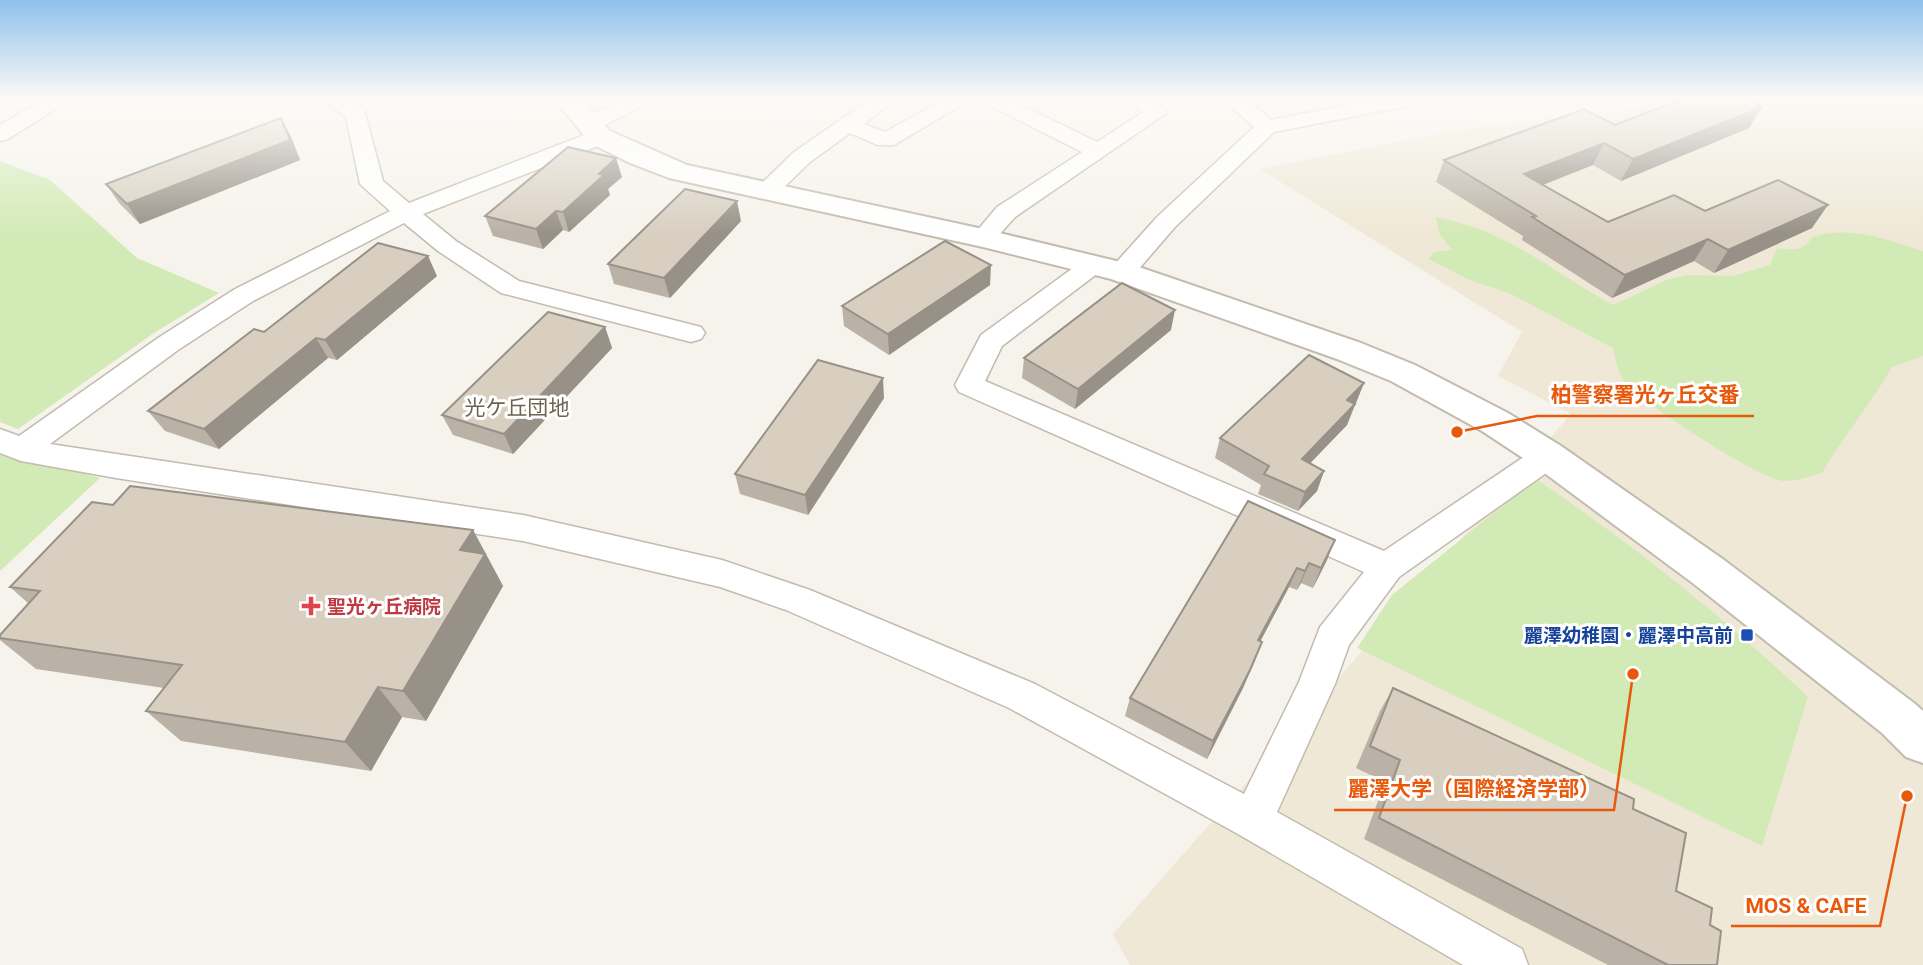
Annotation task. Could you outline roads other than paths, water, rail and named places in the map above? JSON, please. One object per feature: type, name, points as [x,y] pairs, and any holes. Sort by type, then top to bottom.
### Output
[{"type":"street","points":[[363,143],[372,184],[447,246],[510,287],[691,333]]},
{"type":"street","points":[[10,445],[244,295],[405,213],[566,143]]},
{"type":"street","points":[[616,143],[653,163],[680,172],[983,238],[1108,269],[1326,343],[1403,373],[1450,396],[1548,456],[1709,572],[1899,718],[1923,742]]},
{"type":"street","points":[[766,192],[802,157],[823,143]]},
{"type":"street","points":[[1082,143],[1098,151]]},
{"type":"street","points":[[983,238],[1006,212],[1110,143]]},
{"type":"street","points":[[1251,143],[1166,222],[1108,269],[990,341],[969,384],[1387,567]]},
{"type":"street","points":[[10,445],[116,467],[523,528],[722,574],[798,600],[1022,696],[1252,820],[1506,965]]},
{"type":"street","points":[[1252,820],[1317,684],[1333,638],[1387,567],[1548,456]]},
{"type":"place","name":"柏警察署光ヶ丘交番","points":[[1457,432]]},
{"type":"place","name":"聖光ヶ丘病院","points":[[311,606]]},
{"type":"place","name":"麗澤幼稚園・麗澤中高前","points":[[1747,635]]},
{"type":"place","name":"麗澤大学（国際経済学部）","points":[[1633,674]]},
{"type":"place","name":"MOS & CAFE","points":[[1907,796]]},
{"type":"district","name":"光ケ丘団地","points":[[517,408]]}]
